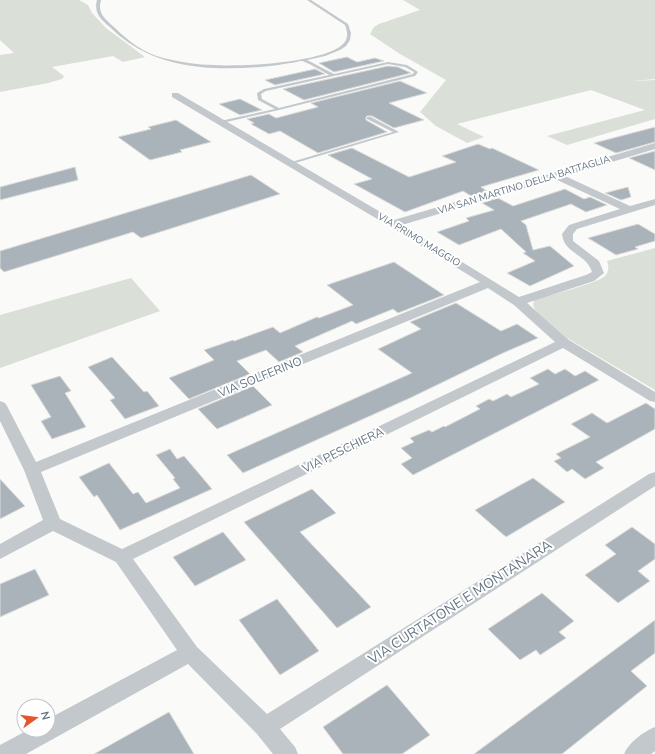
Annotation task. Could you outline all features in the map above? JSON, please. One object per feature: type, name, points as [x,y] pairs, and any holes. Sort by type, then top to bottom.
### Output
[{"type":"street","name":"VIA PRIMO MAGGIO","points":[[175,95],[290,162],[489,283],[518,302],[564,343],[655,398]]},
{"type":"street","name":"VIA SAN MARTINO DELLA BATTAGLIA","points":[[393,224],[655,146]]},
{"type":"street","points":[[557,176],[630,210]]},
{"type":"street","points":[[518,302],[590,278],[598,272],[595,263],[568,242],[567,234],[573,227],[655,202]]},
{"type":"street","name":"VIA SOLFERINO","points":[[32,470],[489,283]]},
{"type":"street","name":"VIA PESCHIERA","points":[[122,557],[564,343]]},
{"type":"street","points":[[0,406],[32,470],[53,523],[122,557],[190,653],[265,727],[287,754]]},
{"type":"street","name":"VIA CURTATONE E MONTANARA","points":[[265,727],[655,478]]},
{"type":"street","points":[[0,552],[53,523]]},
{"type":"street","points":[[4,754],[190,653]]},
{"type":"street","points":[[635,754],[655,737]]},
{"type":"lane","points":[[99,0],[96,8],[98,15],[116,32],[138,49],[162,58],[193,64],[244,66],[303,60],[340,49],[349,39],[350,32],[347,25],[309,0]]},
{"type":"lane","points":[[303,60],[333,75]]},
{"type":"lane","points":[[222,122],[414,75],[416,72],[406,66],[388,63],[259,93],[260,100],[279,108]]},
{"type":"lane","points":[[290,162],[397,132],[369,118]]},
{"type":"shaded area","points":[[0,0],[79,0],[88,5],[92,13],[106,28],[145,57],[123,62],[113,56],[52,67],[64,76],[62,79],[0,92],[0,55],[14,53],[0,40]]},
{"type":"shaded area","points":[[403,0],[655,0],[655,79],[632,81],[655,80],[655,119],[567,145],[547,136],[645,110],[591,90],[457,124],[484,137],[467,143],[436,126],[420,112],[446,80],[400,54],[370,34],[374,27],[379,24],[420,10]]},
{"type":"shaded area","points":[[655,248],[655,390],[567,338],[535,310],[533,304],[535,299],[573,289],[602,278],[608,272],[607,261]]},
{"type":"shaded area","points":[[131,278],[160,311],[0,368],[0,315]]},
{"type":"building","points":[[347,57],[357,62],[375,58],[384,61],[334,72],[319,63]]},
{"type":"building","points":[[388,66],[398,67],[411,73],[304,100],[283,89]]},
{"type":"building","points":[[315,69],[325,74],[275,85],[265,80]]},
{"type":"building","points":[[400,81],[427,93],[389,103],[424,120],[394,128],[372,116],[367,116],[366,120],[387,132],[318,153],[280,131],[269,134],[251,124],[254,123],[247,119],[269,114],[276,118],[318,107],[311,103]]},
{"type":"building","points":[[240,99],[262,110],[240,115],[219,104]]},
{"type":"building","points":[[176,120],[211,142],[180,150],[182,152],[150,160],[118,137],[151,129],[148,127]]},
{"type":"building","points":[[655,127],[655,142],[616,153],[594,143]]},
{"type":"building","points":[[478,144],[490,149],[492,148],[539,170],[481,187],[487,191],[471,196],[463,191],[405,212],[354,184],[372,179],[328,155],[352,148],[409,177],[456,162],[442,156]]},
{"type":"building","points":[[655,151],[655,170],[629,158]]},
{"type":"building","points":[[75,167],[78,180],[0,200],[0,187]]},
{"type":"building","points":[[251,175],[280,194],[141,238],[133,232],[4,272],[0,268],[0,251]]},
{"type":"building","points":[[628,187],[631,197],[621,200],[605,193]]},
{"type":"building","points":[[565,189],[584,199],[590,197],[607,205],[586,212],[571,204],[521,221],[526,225],[533,250],[550,246],[574,266],[530,286],[507,273],[535,261],[523,253],[526,252],[501,229],[459,245],[437,232],[469,221],[466,218],[494,210],[482,203],[498,198],[513,206]]},
{"type":"building","points":[[638,224],[655,234],[655,241],[635,247],[638,249],[616,255],[588,238]]},
{"type":"building","points":[[394,262],[444,295],[398,313],[393,309],[356,324],[352,321],[295,346],[303,352],[279,362],[266,350],[237,361],[250,374],[189,399],[169,378],[214,360],[204,350],[273,327],[280,333],[317,317],[319,318],[353,305],[327,285]]},
{"type":"building","points":[[456,303],[501,331],[517,324],[538,338],[503,353],[410,398],[243,473],[227,455],[412,373],[378,349],[421,329],[410,322]]},
{"type":"building","points":[[112,357],[144,392],[147,391],[159,406],[125,419],[110,400],[115,398],[88,367]]},
{"type":"building","points":[[548,369],[555,374],[565,369],[575,376],[585,371],[599,380],[413,475],[401,464],[412,458],[401,448],[414,442],[410,438],[429,430],[432,432],[444,426],[445,427],[480,409],[476,406],[489,399],[493,401],[507,394],[511,397],[539,384],[530,378]]},
{"type":"building","points":[[60,376],[71,391],[65,393],[86,427],[52,439],[41,421],[51,417],[31,385]]},
{"type":"building","points":[[253,386],[272,405],[217,429],[198,409]]},
{"type":"building","points":[[646,403],[655,409],[655,429],[596,462],[604,468],[585,479],[572,469],[567,472],[554,461],[561,458],[556,454],[590,437],[571,424],[592,413],[607,423]]},
{"type":"building","points":[[170,449],[177,459],[184,456],[212,489],[120,530],[97,495],[94,497],[79,477],[109,463],[133,494],[138,492],[146,503],[180,488],[173,479],[175,478],[156,455]]},
{"type":"building","points":[[533,478],[565,502],[506,537],[475,510]]},
{"type":"building","points":[[0,479],[25,506],[0,519]]},
{"type":"building","points":[[312,489],[336,513],[300,532],[371,607],[337,628],[244,522]]},
{"type":"building","points":[[632,527],[655,544],[655,559],[638,571],[650,581],[618,603],[585,575],[616,554],[605,545]]},
{"type":"building","points":[[223,532],[246,560],[195,586],[173,557]]},
{"type":"building","points":[[35,569],[49,595],[0,617],[0,584]]},
{"type":"building","points":[[542,593],[574,621],[559,632],[566,638],[540,655],[536,650],[520,660],[488,629]]},
{"type":"building","points":[[277,599],[319,651],[280,675],[239,620]]},
{"type":"building","points":[[655,620],[655,653],[631,671],[647,686],[562,754],[474,754]]},
{"type":"building","points":[[387,685],[430,735],[402,754],[343,754],[323,727]]},
{"type":"building","points":[[169,712],[194,754],[94,754]]}]
